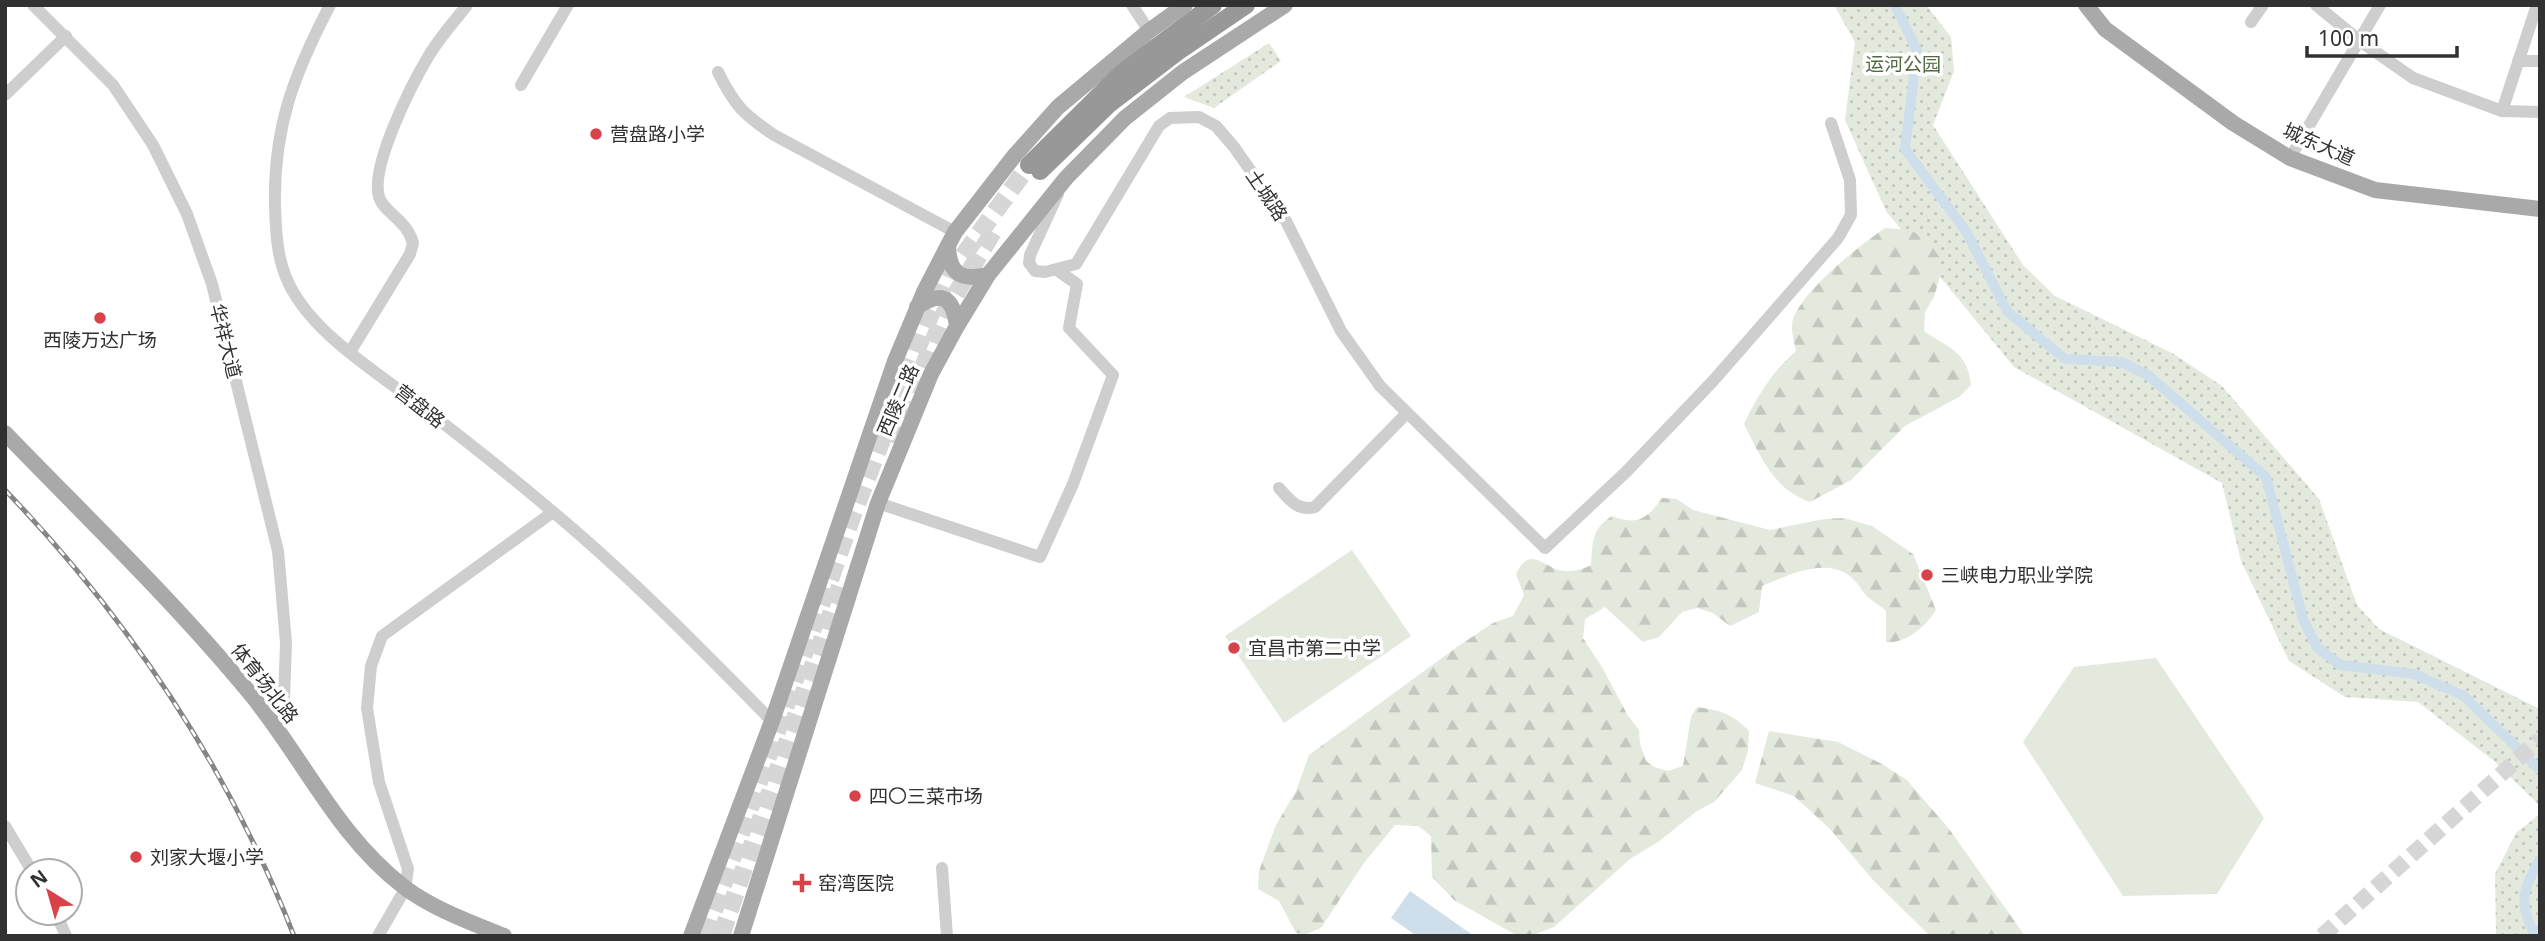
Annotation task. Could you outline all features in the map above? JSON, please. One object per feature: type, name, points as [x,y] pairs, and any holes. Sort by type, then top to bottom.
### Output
[{"type":"highway","points":[[1213,5],[1122,73],[1035,168],[1109,104],[1242,8]]},
{"type":"main road","name":"西陵二路","points":[[691,936],[772,721],[873,421],[918,307],[951,239],[1015,155],[1058,107],[1149,31],[1185,5]]},
{"type":"main road","name":"西陵二路","points":[[741,936],[878,503],[931,374],[957,326],[988,275],[1066,178],[1125,118],[1183,72],[1285,5]]},
{"type":"main road","name":"城东大道","points":[[2086,5],[2105,29],[2233,122],[2375,190],[2540,209]]},
{"type":"main road","name":"城东大道","points":[[2100,5],[2112,20],[2293,153],[2378,180],[2540,199]]},
{"type":"main road","points":[[951,239],[948,260],[957,273],[969,278],[988,275]]},
{"type":"main road","points":[[918,307],[934,297],[943,298],[953,307],[957,326]]},
{"type":"main road","name":"体育场北路","points":[[5,433],[184,619],[251,694],[343,827],[403,892]]},
{"type":"main road","name":"体育场北路","points":[[5,448],[204,654],[269,734],[339,835],[368,869],[479,936]]},
{"type":"main road","name":"体育场北路","points":[[432,910],[504,936]]},
{"type":"street","name":"华祥大道","points":[[33,5],[113,85],[153,145],[187,214],[212,284],[278,551],[286,643],[284,699],[275,728]]},
{"type":"street","name":"营盘路","points":[[330,5],[312,39],[287,101],[274,171],[276,240],[290,286],[301,304],[350,352],[553,512],[652,598],[772,721]]},
{"type":"street","points":[[350,352],[410,254],[413,243],[405,226],[382,204],[378,194],[378,177],[388,143],[429,55],[467,5]]},
{"type":"street","points":[[521,86],[568,5]]},
{"type":"street","points":[[1132,5],[1149,31]]},
{"type":"street","points":[[2250,22],[2263,5]]},
{"type":"street","points":[[2316,5],[2413,78],[2502,111],[2540,112]]},
{"type":"street","points":[[2293,153],[2380,5]]},
{"type":"street","points":[[2502,111],[2536,5]]},
{"type":"street","points":[[5,95],[66,36]]},
{"type":"street","points":[[2518,61],[2540,61]]},
{"type":"street","points":[[718,72],[733,101],[753,121],[951,239]]},
{"type":"street","name":"土城路","points":[[1057,271],[1076,264],[1159,125],[1170,118],[1199,117],[1208,120],[1234,147],[1286,221],[1341,331],[1380,386],[1545,548],[1626,472],[1713,381],[1838,239],[1851,215],[1850,180],[1831,123]]},
{"type":"street","points":[[878,503],[1040,557],[1073,484],[1113,375],[1069,328],[1077,284],[1057,271],[1035,271],[1030,263],[1034,245],[1066,178]]},
{"type":"street","points":[[1279,488],[1299,507],[1315,507],[1407,413]]},
{"type":"street","points":[[378,936],[403,892],[408,869],[379,782],[367,708],[372,666],[382,636],[553,512]]},
{"type":"street","points":[[5,826],[24,857]]},
{"type":"street","points":[[942,868],[947,936]]},
{"type":"green space","name":"运河公园","points":[[1834,5],[1926,5],[1951,37],[1954,71],[1933,125],[2023,265],[2055,296],[2172,353],[2222,386],[2319,499],[2357,605],[2379,629],[2540,709],[2540,806],[2494,761],[2418,702],[2345,697],[2289,661],[2241,561],[2222,483],[2014,367],[1886,211],[1845,120],[1855,42]]},
{"type":"green space","points":[[1269,43],[1281,61],[1214,108],[1184,97]]},
{"type":"green space","points":[[1885,228],[1911,230],[1928,241],[1940,258],[1941,273],[1934,297],[1925,312],[1924,331],[1961,357],[1969,373],[1971,385],[1959,397],[1905,426],[1851,480],[1810,502],[1786,489],[1777,480],[1744,424],[1766,384],[1796,351],[1792,323],[1799,307],[1833,269]]},
{"type":"green space","points":[[1662,498],[1677,499],[1693,510],[1770,530],[1824,519],[1844,518],[1872,526],[1913,554],[1936,610],[1915,633],[1901,640],[1886,642],[1886,611],[1867,596],[1850,576],[1827,568],[1804,570],[1762,586],[1759,612],[1730,626],[1713,613],[1697,608],[1682,612],[1659,637],[1643,642],[1605,607],[1585,619],[1583,638],[1639,730],[1640,744],[1646,761],[1654,767],[1668,771],[1683,766],[1691,717],[1697,707],[1726,714],[1749,731],[1748,751],[1742,770],[1714,802],[1630,859],[1554,927],[1533,935],[1516,935],[1454,900],[1432,877],[1431,836],[1418,826],[1395,825],[1364,863],[1321,928],[1306,934],[1296,933],[1279,901],[1258,889],[1259,871],[1276,825],[1296,791],[1309,755],[1457,647],[1493,623],[1513,616],[1524,595],[1516,574],[1527,560],[1538,560],[1564,571],[1575,571],[1591,565],[1594,537],[1605,521],[1612,516],[1628,520],[1641,519]]},
{"type":"green space","points":[[1352,550],[1411,636],[1284,723],[1225,636]]},
{"type":"green space","points":[[2156,658],[2264,818],[2217,894],[2123,896],[2023,742],[2074,667]]},
{"type":"green space","points":[[1769,731],[1838,742],[1907,780],[1949,829],[2025,936],[1930,936],[1873,880],[1829,828],[1794,796],[1755,783]]},
{"type":"green space","points":[[2540,814],[2540,936],[2496,936],[2495,874],[2516,833]]},
{"type":"water","points":[[1410,891],[1474,936],[1417,936],[1391,918]]},
{"type":"waterway","points":[[1895,5],[1917,50],[1905,149],[1967,233],[2007,311],[2065,359],[2122,362],[2149,376],[2266,477],[2303,619],[2317,647],[2340,665],[2414,674],[2464,696],[2540,770]]},
{"type":"waterway","points":[[2536,936],[2526,914],[2524,897],[2540,859]]},
{"type":"tunnel","points":[[705,936],[852,517],[930,316],[949,275],[1029,165]]},
{"type":"tunnel","points":[[893,443],[945,312],[993,232]]},
{"type":"tunnel","points":[[721,936],[842,581]]},
{"type":"tunnel","points":[[2322,936],[2540,739]]},
{"type":"railway","points":[[5,490],[93,591],[172,699],[239,814],[294,936]]},
{"type":"place","name":"营盘路小学","points":[[596,134]]},
{"type":"place","name":"西陵万达广场","points":[[100,318]]},
{"type":"place","name":"三峡电力职业学院","points":[[1927,575]]},
{"type":"place","name":"宜昌市第二中学","points":[[1234,648]]},
{"type":"place","name":"四〇三菜市场","points":[[855,796]]},
{"type":"place","name":"刘家大堰小学","points":[[136,857]]},
{"type":"place","name":"窑湾医院","points":[[802,883]]}]
